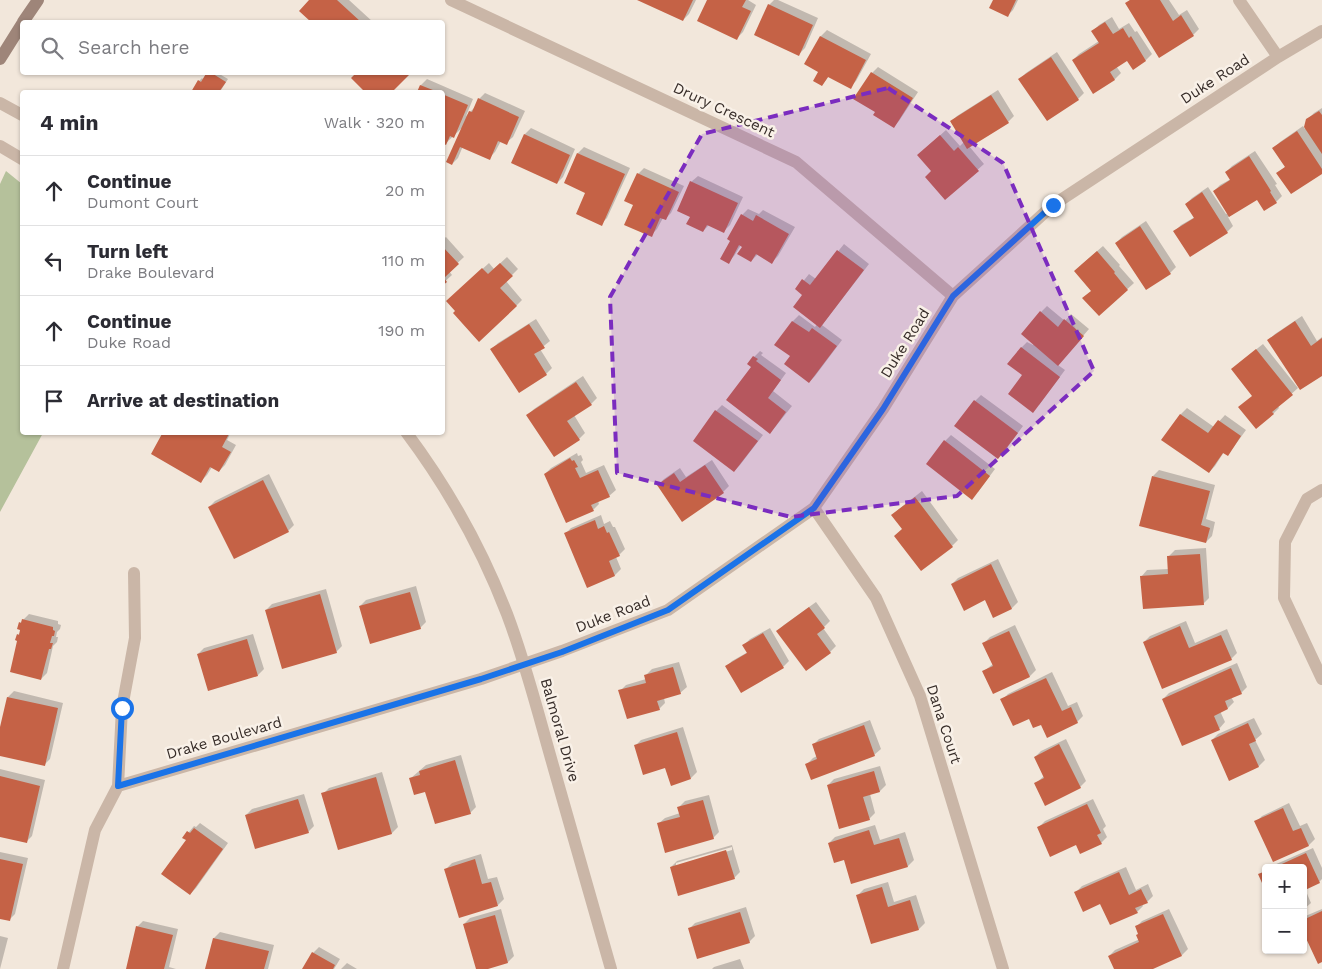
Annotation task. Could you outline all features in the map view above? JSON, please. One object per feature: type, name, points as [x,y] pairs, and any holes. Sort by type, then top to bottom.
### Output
[{"type":"main road","points":[[25,20],[38,0]]},
{"type":"main road","points":[[0,59],[20,28]]},
{"type":"street","name":"Drury Crescent","points":[[451,0],[796,162],[953,296]]},
{"type":"street","points":[[1239,0],[1278,57]]},
{"type":"street","name":"Duke Road","points":[[524,665],[668,610],[814,508],[883,409],[953,296],[1053,205],[1322,30]]},
{"type":"street","points":[[0,103],[20,114]]},
{"type":"street","points":[[0,146],[20,158]]},
{"type":"street","name":"Balmoral Drive","points":[[408,435],[428,461],[456,508],[484,562],[507,614],[524,665],[611,969]]},
{"type":"street","points":[[1322,490],[1307,500],[1285,542],[1284,598],[1322,679]]},
{"type":"street","name":"Dana Court","points":[[814,508],[876,598],[920,696],[1003,969]]},
{"type":"street","points":[[63,969],[95,830],[118,786],[122,708],[135,638],[134,573]]},
{"type":"street","name":"Drake Boulevard","points":[[118,786],[524,665]]},
{"type":"highlighted area","points":[[888,88],[1003,163],[1094,371],[957,496],[791,517],[617,473],[610,297],[702,134]]},
{"type":"green space","points":[[6,171],[20,182],[20,435],[42,435],[0,512],[0,184]]},
{"type":"building","points":[[309,0],[337,0],[359,20],[309,20],[299,11]]},
{"type":"building","points":[[637,0],[693,0],[683,21]]},
{"type":"building","points":[[707,0],[746,0],[742,7],[751,11],[737,40],[697,21]]},
{"type":"building","points":[[993,0],[1016,0],[1008,17],[989,8]]},
{"type":"building","points":[[1130,0],[1160,0],[1173,21],[1181,15],[1194,36],[1159,58],[1125,3]]},
{"type":"building","points":[[768,4],[813,25],[799,56],[754,35]]},
{"type":"building","points":[[1105,22],[1113,34],[1123,28],[1129,38],[1131,36],[1146,61],[1133,70],[1127,61],[1110,72],[1115,80],[1093,94],[1072,60],[1099,43],[1091,31]]},
{"type":"building","points":[[820,36],[866,60],[851,89],[828,77],[822,86],[813,81],[818,72],[804,64]]},
{"type":"building","points":[[1051,57],[1079,100],[1047,121],[1018,79]]},
{"type":"building","points":[[871,72],[913,98],[894,128],[873,115],[875,112],[853,99]]},
{"type":"building","points":[[205,75],[215,75],[226,82],[220,90],[192,90],[198,80],[201,82]]},
{"type":"building","points":[[354,75],[409,75],[394,90],[363,90],[351,78]]},
{"type":"building","points":[[420,85],[433,90],[418,90]]},
{"type":"building","points":[[445,95],[468,105],[454,138],[450,136],[446,145]]},
{"type":"building","points":[[991,95],[1009,123],[967,149],[950,121]]},
{"type":"building","points":[[478,98],[519,117],[507,145],[498,141],[490,160],[460,147],[452,165],[446,162],[469,111],[472,112]]},
{"type":"building","points":[[1319,111],[1322,115],[1322,154],[1304,127],[1306,119]]},
{"type":"building","points":[[1297,131],[1322,169],[1322,174],[1291,194],[1276,173],[1285,167],[1272,148]]},
{"type":"building","points":[[524,134],[570,155],[557,184],[511,163]]},
{"type":"building","points":[[940,135],[954,151],[958,147],[979,171],[945,200],[925,177],[931,171],[917,155]]},
{"type":"building","points":[[577,153],[625,174],[602,226],[576,214],[585,193],[564,183]]},
{"type":"building","points":[[1249,156],[1277,203],[1264,211],[1257,200],[1229,217],[1213,191],[1230,180],[1225,172]]},
{"type":"building","points":[[637,173],[679,192],[666,220],[660,218],[652,237],[624,225],[633,205],[624,201]]},
{"type":"building","points":[[690,181],[738,203],[724,233],[707,225],[703,232],[686,224],[690,217],[677,211]]},
{"type":"building","points":[[1202,192],[1228,233],[1190,257],[1173,231],[1194,218],[1185,204]]},
{"type":"building","points":[[741,214],[753,221],[756,215],[789,234],[772,264],[756,254],[751,262],[737,254],[742,247],[739,245],[729,264],[720,259],[730,241],[727,239]]},
{"type":"building","points":[[1140,226],[1171,274],[1146,290],[1115,243]]},
{"type":"building","points":[[445,249],[459,264],[445,277]]},
{"type":"building","points":[[837,250],[864,270],[820,328],[793,307],[802,295],[795,289],[802,279],[810,285]]},
{"type":"building","points":[[1097,251],[1128,290],[1099,316],[1082,298],[1091,291],[1074,271]]},
{"type":"building","points":[[500,263],[513,276],[500,288],[517,306],[479,342],[453,313],[455,311],[446,301],[482,268],[488,274]]},
{"type":"building","points":[[1040,311],[1058,327],[1064,319],[1084,336],[1058,366],[1021,334]]},
{"type":"building","points":[[792,321],[809,332],[812,328],[837,346],[809,383],[784,364],[790,356],[774,345]]},
{"type":"building","points":[[1295,321],[1311,346],[1322,338],[1322,376],[1300,390],[1267,340]]},
{"type":"building","points":[[529,324],[545,348],[534,354],[547,375],[519,393],[490,349]]},
{"type":"building","points":[[1021,347],[1060,377],[1033,413],[1008,394],[1022,375],[1007,364]]},
{"type":"building","points":[[1256,349],[1293,395],[1272,412],[1274,414],[1256,429],[1238,407],[1252,396],[1231,369]]},
{"type":"building","points":[[753,356],[758,359],[756,361],[781,380],[768,398],[786,412],[770,434],[726,400],[751,367],[747,364]]},
{"type":"building","points":[[576,382],[592,405],[567,421],[580,440],[554,457],[526,415]]},
{"type":"building","points":[[974,400],[1018,433],[998,459],[954,426]]},
{"type":"building","points":[[715,410],[758,441],[734,472],[693,441]]},
{"type":"building","points":[[1180,414],[1208,433],[1218,420],[1241,436],[1228,456],[1223,453],[1209,473],[1161,440]]},
{"type":"building","points":[[161,435],[228,435],[222,447],[231,452],[219,472],[210,467],[201,483],[151,454]]},
{"type":"building","points":[[944,440],[990,476],[972,500],[926,464]]},
{"type":"building","points":[[570,458],[572,461],[574,460],[578,467],[575,468],[580,478],[598,470],[610,497],[591,505],[594,511],[566,523],[544,474]]},
{"type":"building","points":[[705,465],[724,493],[682,522],[657,485],[674,473],[680,482]]},
{"type":"building","points":[[1152,476],[1210,491],[1201,525],[1210,528],[1206,543],[1139,526]]},
{"type":"building","points":[[263,480],[289,532],[234,559],[208,507]]},
{"type":"building","points":[[915,497],[953,547],[921,571],[894,536],[902,529],[891,515]]},
{"type":"building","points":[[595,520],[598,529],[604,526],[607,533],[609,532],[620,556],[609,561],[615,576],[587,588],[564,533]]},
{"type":"building","points":[[1200,554],[1204,605],[1143,609],[1140,576],[1168,574],[1167,556]]},
{"type":"building","points":[[991,564],[1012,609],[993,618],[985,600],[964,611],[951,584]]},
{"type":"building","points":[[410,592],[421,629],[370,644],[359,606]]},
{"type":"building","points":[[320,594],[337,653],[282,669],[265,610]]},
{"type":"building","points":[[809,607],[825,628],[817,634],[831,653],[806,671],[776,631]]},
{"type":"building","points":[[22,619],[53,627],[55,631],[50,643],[53,643],[51,649],[49,649],[41,680],[10,672],[17,641],[15,640],[20,630],[17,629]]},
{"type":"building","points":[[1180,626],[1189,648],[1221,635],[1232,660],[1162,689],[1143,642]]},
{"type":"building","points":[[1009,631],[1030,677],[993,694],[982,671],[993,666],[982,643]]},
{"type":"building","points":[[763,633],[784,668],[741,693],[725,666],[747,653],[742,645]]},
{"type":"building","points":[[247,639],[258,676],[208,691],[197,654]]},
{"type":"building","points":[[673,667],[681,694],[657,701],[660,710],[627,719],[618,690],[646,683],[644,675]]},
{"type":"building","points":[[1231,668],[1242,694],[1225,701],[1228,709],[1214,716],[1220,730],[1182,746],[1162,699]]},
{"type":"building","points":[[1046,678],[1062,711],[1071,707],[1078,723],[1047,738],[1041,725],[1033,728],[1029,719],[1013,726],[1000,699]]},
{"type":"building","points":[[7,697],[58,708],[45,766],[0,756],[0,727]]},
{"type":"building","points":[[1248,723],[1256,741],[1249,744],[1259,767],[1229,781],[1211,740]]},
{"type":"building","points":[[864,725],[875,756],[811,780],[805,764],[817,759],[812,744]]},
{"type":"building","points":[[677,732],[691,779],[671,786],[665,768],[643,775],[634,745]]},
{"type":"building","points":[[1059,744],[1081,788],[1045,806],[1034,783],[1044,778],[1034,757]]},
{"type":"building","points":[[455,760],[471,814],[435,824],[425,792],[414,795],[409,778],[420,775],[419,771]]},
{"type":"building","points":[[874,771],[880,792],[863,797],[870,820],[839,829],[827,785]]},
{"type":"building","points":[[0,776],[40,786],[27,843],[0,837]]},
{"type":"building","points":[[376,777],[392,834],[338,850],[321,793]]},
{"type":"building","points":[[298,799],[309,833],[255,849],[245,815]]},
{"type":"building","points":[[703,800],[714,839],[665,853],[657,823],[680,817],[677,807]]},
{"type":"building","points":[[1087,804],[1101,833],[1097,835],[1102,844],[1080,854],[1076,845],[1050,857],[1037,827]]},
{"type":"building","points":[[1283,808],[1293,831],[1301,828],[1309,846],[1273,862],[1254,821]]},
{"type":"building","points":[[194,828],[223,849],[190,895],[161,874],[186,840],[182,838],[187,831],[190,833]]},
{"type":"building","points":[[869,830],[874,845],[899,838],[908,867],[851,884],[844,860],[834,863],[828,843]]},
{"type":"building","points":[[726,850],[735,879],[678,896],[670,867]]},
{"type":"building","points":[[1306,853],[1320,883],[1307,889],[1307,864],[1282,864]]},
{"type":"building","points":[[0,859],[23,864],[10,921],[0,919]]},
{"type":"building","points":[[475,859],[482,884],[491,882],[498,906],[459,918],[444,869]]},
{"type":"building","points":[[1119,872],[1129,895],[1141,889],[1148,903],[1135,908],[1138,913],[1110,925],[1100,904],[1083,912],[1074,892]]},
{"type":"building","points":[[1262,872],[1262,883],[1258,874]]},
{"type":"building","points":[[882,887],[888,907],[910,900],[919,930],[871,944],[856,895]]},
{"type":"building","points":[[1322,911],[1322,962],[1318,964],[1307,940],[1307,918]]},
{"type":"building","points":[[740,912],[750,943],[697,959],[688,928]]},
{"type":"building","points":[[1163,914],[1182,956],[1153,969],[1114,969],[1108,956],[1139,942],[1135,926]]},
{"type":"building","points":[[495,915],[508,963],[488,969],[476,969],[463,924]]},
{"type":"building","points":[[136,926],[173,935],[164,969],[126,969]]},
{"type":"building","points":[[213,938],[269,951],[264,969],[205,969]]},
{"type":"building","points":[[312,952],[335,965],[333,969],[302,969]]},
{"type":"route","points":[[122,708],[118,786],[481,679],[562,652],[668,610],[814,508],[883,409],[953,296],[1053,205]]}]
